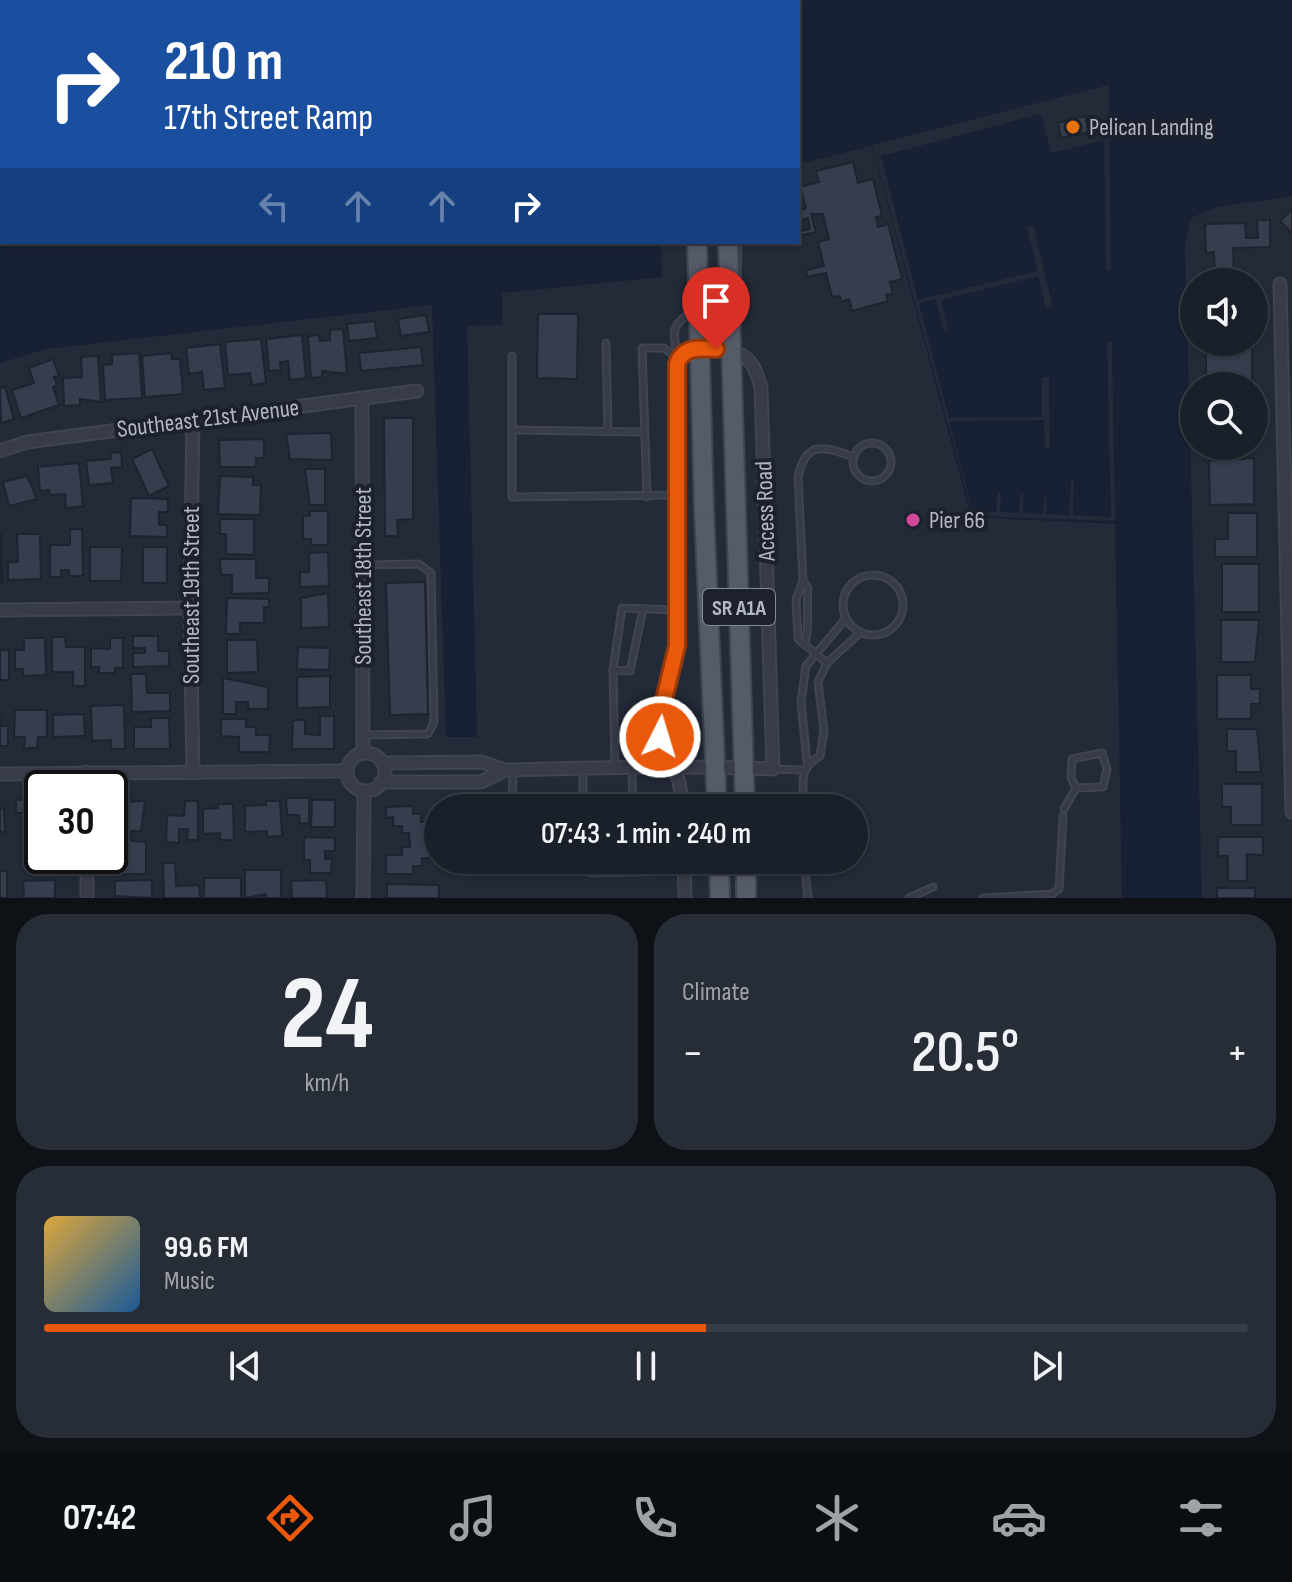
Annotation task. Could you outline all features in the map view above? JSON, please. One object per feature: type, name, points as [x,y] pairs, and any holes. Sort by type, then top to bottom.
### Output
[{"type":"main road","name":"SR A1A","points":[[694,244],[716,794]]},
{"type":"main road","name":"SR A1A","points":[[728,244],[745,794]]},
{"type":"main road","points":[[719,874],[720,898]]},
{"type":"main road","points":[[746,874],[746,898]]},
{"type":"street","points":[[1280,284],[1292,812]]},
{"type":"street","name":"Access Road","points":[[678,358],[694,348],[741,355],[756,369],[761,387],[773,769]]},
{"type":"street","points":[[678,358],[677,646],[662,708],[660,737],[679,794]]},
{"type":"street","name":"Southeast 21st Avenue","points":[[0,451],[27,442],[417,391]]},
{"type":"street","name":"Southeast 18th Street","points":[[362,399],[363,753]]},
{"type":"street","name":"Southeast 19th Street","points":[[193,419],[190,608],[193,772]]},
{"type":"street","points":[[0,610],[190,608]]},
{"type":"street","points":[[347,771],[354,757],[363,753],[374,755],[382,763],[385,773],[381,782]]},
{"type":"street","points":[[382,763],[482,762],[509,770],[773,769]]},
{"type":"street","points":[[364,791],[381,782],[481,782],[509,770]]},
{"type":"street","points":[[128,772],[347,771]]},
{"type":"street","points":[[347,771],[354,786],[364,791]]},
{"type":"street","points":[[0,774],[24,774]]},
{"type":"street","points":[[363,898],[364,791]]},
{"type":"street","points":[[87,874],[87,898]]},
{"type":"street","points":[[685,874],[685,898]]},
{"type":"lane","points":[[693,313],[694,244]]},
{"type":"lane","points":[[678,358],[674,326],[679,318],[713,310],[736,299],[739,288],[738,244]]},
{"type":"lane","points":[[606,343],[608,432]]},
{"type":"lane","points":[[647,497],[642,432],[642,348],[664,348],[678,358]]},
{"type":"lane","points":[[512,356],[512,497],[678,495]]},
{"type":"lane","points":[[514,430],[642,432]]},
{"type":"lane","points":[[880,444],[889,453],[891,466],[885,477],[868,481],[858,474],[854,457],[861,446],[880,444]]},
{"type":"lane","points":[[827,663],[798,639],[796,599],[803,581],[798,477],[802,461],[809,451],[819,448],[854,457]]},
{"type":"lane","points":[[363,565],[419,564],[431,573],[434,722],[428,734],[363,735]]},
{"type":"lane","points":[[872,575],[890,580],[902,596],[901,616],[896,624],[880,634],[861,632],[846,618],[844,599],[854,582],[872,575]]},
{"type":"lane","points":[[803,581],[808,588],[805,617],[808,635],[805,642]]},
{"type":"lane","points":[[615,769],[613,670],[622,608],[677,610]]},
{"type":"lane","points":[[613,670],[630,671],[643,609]]},
{"type":"lane","points":[[807,763],[802,684],[806,666],[846,618]]},
{"type":"lane","points":[[804,794],[803,770],[807,763],[820,756],[824,731],[818,682],[827,663],[861,632]]},
{"type":"lane","points":[[1102,753],[1107,769],[1103,787],[1076,788],[1071,778],[1072,759],[1102,753]]},
{"type":"lane","points":[[583,769],[583,794]]},
{"type":"lane","points":[[632,769],[633,794]]},
{"type":"lane","points":[[773,769],[803,770]]},
{"type":"lane","points":[[509,770],[511,794]]},
{"type":"lane","points":[[983,898],[1052,894],[1059,889],[1064,812],[1076,788]]},
{"type":"lane","points":[[805,874],[808,898]]},
{"type":"lane","points":[[909,898],[933,887]]},
{"type":"water","points":[[800,0],[1292,0],[1292,196],[1216,207],[1191,218],[1185,244],[1186,268],[1180,268],[1180,356],[1188,356],[1188,372],[1180,372],[1180,460],[1191,460],[1202,898],[1122,898],[1115,524],[971,517],[872,146],[800,164]]},
{"type":"water","points":[[0,244],[661,244],[662,277],[502,293],[502,325],[467,326],[477,737],[446,737],[432,305],[46,349],[0,363]]},
{"type":"pier","points":[[1109,85],[1111,270],[1106,271],[1104,140],[1051,153],[1041,114],[881,156],[918,300],[1038,271],[1027,227],[1033,225],[1053,307],[1046,309],[1038,276],[941,300],[948,330],[944,331],[936,299],[919,303],[949,418],[1042,417],[1042,377],[1049,377],[1050,448],[1045,448],[1044,420],[949,421],[973,511],[996,512],[998,492],[1001,492],[1000,512],[1019,513],[1020,494],[1023,494],[1023,512],[1042,514],[1047,489],[1046,514],[1069,515],[1071,479],[1074,479],[1073,515],[1111,517],[1107,342],[1112,342],[1115,521],[973,516],[872,145]]},
{"type":"building","name":"Pelican Landing","points":[[1085,116],[1089,132],[1061,138],[1058,123]]},
{"type":"building","points":[[853,162],[858,183],[873,179],[882,216],[876,217],[878,227],[888,224],[902,279],[890,282],[893,294],[886,295],[888,301],[852,311],[849,299],[841,302],[840,296],[832,297],[826,273],[807,277],[806,270],[824,266],[818,242],[829,239],[823,214],[811,214],[816,232],[800,236],[800,232],[810,229],[808,218],[800,220],[800,211],[806,208],[800,187],[819,182],[816,171]]},
{"type":"building","points":[[1292,210],[1292,233],[1280,221]]},
{"type":"building","points":[[1257,220],[1270,220],[1270,247],[1233,248],[1234,268],[1215,268],[1214,252],[1206,253],[1205,224],[1245,223],[1246,238],[1258,238]]},
{"type":"building","points":[[538,314],[578,314],[577,379],[537,378]]},
{"type":"building","points":[[426,315],[429,332],[401,336],[398,319]]},
{"type":"building","points":[[375,321],[377,338],[349,341],[347,324]]},
{"type":"building","points":[[343,329],[347,374],[322,371],[322,377],[311,378],[308,336],[319,335],[320,341],[330,340],[330,330]]},
{"type":"building","points":[[302,335],[306,378],[290,380],[288,361],[280,362],[281,370],[269,371],[266,339]]},
{"type":"building","points":[[261,339],[266,383],[252,385],[250,373],[228,375],[225,342]]},
{"type":"building","points":[[220,344],[225,388],[204,390],[202,372],[189,374],[186,348]]},
{"type":"building","points":[[421,347],[423,365],[361,371],[359,353]]},
{"type":"building","points":[[139,353],[142,398],[105,400],[103,365],[112,364],[112,355]]},
{"type":"building","points":[[171,353],[172,359],[180,359],[183,394],[145,397],[142,356]]},
{"type":"building","points":[[98,356],[101,402],[80,399],[80,405],[64,406],[63,378],[82,377],[81,357]]},
{"type":"building","points":[[1206,356],[1252,356],[1252,372],[1206,372]]},
{"type":"building","points":[[53,359],[59,376],[54,377],[57,385],[53,387],[59,405],[21,418],[12,390],[34,383],[29,368]]},
{"type":"building","points":[[5,387],[14,419],[1,423],[0,388]]},
{"type":"building","points":[[384,418],[413,418],[413,519],[397,520],[398,536],[385,536]]},
{"type":"building","points":[[331,433],[332,460],[290,459],[286,434]]},
{"type":"building","points":[[264,439],[264,458],[256,458],[256,467],[220,467],[219,440]]},
{"type":"building","points":[[152,449],[169,486],[149,496],[132,459]]},
{"type":"building","points":[[121,452],[122,467],[111,468],[113,483],[89,485],[86,461],[111,459],[110,453]]},
{"type":"building","points":[[1254,460],[1254,504],[1210,505],[1209,461]]},
{"type":"building","points":[[79,463],[83,506],[66,508],[65,494],[50,495],[49,490],[40,491],[38,467]]},
{"type":"building","points":[[305,469],[325,469],[325,505],[310,505]]},
{"type":"building","points":[[27,476],[37,499],[9,506],[3,482]]},
{"type":"building","points":[[220,476],[253,477],[253,485],[261,485],[260,515],[218,514]]},
{"type":"building","points":[[131,498],[168,499],[168,512],[159,512],[159,525],[167,525],[167,537],[130,536]]},
{"type":"building","points":[[310,511],[328,511],[328,545],[311,545],[311,539],[303,539],[303,516],[310,516]]},
{"type":"building","points":[[1228,513],[1257,513],[1257,557],[1215,557],[1215,539],[1228,539]]},
{"type":"building","points":[[220,519],[254,519],[254,555],[226,554],[226,534],[220,534]]},
{"type":"building","points":[[70,529],[82,529],[83,576],[69,576],[69,570],[61,570],[61,577],[50,577],[50,545],[70,545]]},
{"type":"building","points":[[1,534],[2,584],[0,584]]},
{"type":"building","points":[[17,534],[40,534],[41,579],[8,580],[8,562],[18,562]]},
{"type":"building","points":[[90,547],[122,547],[121,581],[90,581]]},
{"type":"building","points":[[143,547],[167,547],[167,583],[143,583]]},
{"type":"building","points":[[328,552],[329,586],[300,587],[300,572],[309,572],[309,553]]},
{"type":"building","points":[[220,559],[256,559],[256,578],[269,578],[269,593],[232,594],[232,575],[221,575]]},
{"type":"building","points":[[1222,564],[1259,564],[1259,612],[1222,612]]},
{"type":"building","points":[[425,582],[428,714],[390,715],[386,583]]},
{"type":"building","points":[[328,593],[329,627],[301,628],[301,598]]},
{"type":"building","points":[[227,598],[269,599],[269,607],[264,607],[264,623],[240,623],[240,634],[226,634]]},
{"type":"building","points":[[1221,620],[1259,620],[1255,662],[1221,662]]},
{"type":"building","points":[[133,636],[158,636],[158,651],[169,651],[169,666],[133,667],[133,653],[145,653],[145,648],[133,648]]},
{"type":"building","points":[[52,637],[65,637],[66,647],[85,647],[85,686],[73,686],[73,672],[52,672]]},
{"type":"building","points":[[24,638],[45,638],[46,675],[23,676],[23,669],[15,669],[15,650],[24,650]]},
{"type":"building","points":[[110,638],[123,638],[123,668],[115,668],[115,673],[99,673],[99,667],[91,667],[91,648],[110,649]]},
{"type":"building","points":[[227,640],[257,640],[258,672],[227,673]]},
{"type":"building","points":[[298,647],[330,648],[329,670],[297,669]]},
{"type":"building","points":[[0,650],[9,650],[9,680],[0,680]]},
{"type":"building","points":[[131,674],[146,674],[147,693],[170,693],[170,711],[132,712]]},
{"type":"building","points":[[1217,675],[1251,675],[1251,689],[1260,689],[1260,704],[1251,704],[1251,719],[1217,719]]},
{"type":"building","points":[[330,676],[330,707],[297,708],[297,677]]},
{"type":"building","points":[[223,678],[268,687],[268,709],[248,709],[248,702],[236,702],[236,714],[223,714]]},
{"type":"building","points":[[124,705],[125,749],[111,749],[111,740],[92,741],[91,706]]},
{"type":"building","points":[[15,710],[47,710],[47,737],[38,737],[37,748],[24,748],[25,737],[14,737]]},
{"type":"building","points":[[84,714],[85,736],[53,737],[53,715]]},
{"type":"building","points":[[0,716],[1,726],[8,726],[8,746],[0,746]]},
{"type":"building","points":[[320,716],[334,716],[334,749],[292,749],[293,720],[305,720],[305,734],[320,735]]},
{"type":"building","points":[[151,718],[169,718],[170,749],[134,749],[134,727],[151,727]]},
{"type":"building","points":[[221,719],[246,719],[246,727],[256,727],[256,735],[270,735],[269,752],[239,752],[239,737],[221,736]]},
{"type":"building","points":[[1227,729],[1257,729],[1261,772],[1236,772],[1236,751],[1227,751]]},
{"type":"building","points":[[1222,784],[1262,784],[1262,825],[1231,825],[1231,807],[1222,807]]},
{"type":"building","points":[[286,798],[309,798],[309,823],[300,824],[299,815],[287,815]]},
{"type":"building","points":[[16,800],[24,800],[24,813],[16,813]]},
{"type":"building","points":[[312,800],[335,800],[335,827],[311,827]]},
{"type":"building","points":[[145,801],[141,831],[128,831],[128,802]]},
{"type":"building","points":[[185,801],[198,801],[198,840],[187,840],[188,829],[179,829],[179,843],[166,842],[167,815],[184,816]]},
{"type":"building","points":[[266,801],[280,801],[282,836],[267,837],[267,831],[245,832],[245,806],[266,805]]},
{"type":"building","points":[[218,804],[233,804],[234,840],[220,840],[220,833],[203,834],[203,809],[218,808]]},
{"type":"building","points":[[413,806],[413,814],[421,814],[421,822],[424,822],[424,858],[422,866],[413,866],[413,874],[386,874],[386,855],[402,855],[402,847],[410,847],[409,833],[402,833],[402,826],[393,826],[393,817],[386,818],[386,807]]},
{"type":"building","points":[[0,808],[4,808],[5,832],[0,832]]},
{"type":"building","points":[[304,837],[335,838],[335,851],[325,851],[325,859],[332,859],[331,873],[310,873],[310,860],[304,860]]},
{"type":"building","points":[[1218,837],[1263,837],[1263,855],[1247,854],[1247,881],[1228,881],[1228,856],[1218,856]]},
{"type":"building","points":[[128,840],[146,842],[146,874],[128,874]]},
{"type":"building","points":[[163,863],[175,863],[176,886],[199,885],[200,898],[164,898]]},
{"type":"building","points":[[245,870],[281,870],[281,898],[266,898],[266,894],[245,898]]},
{"type":"building","points":[[0,871],[7,871],[7,898],[0,898]]},
{"type":"building","points":[[204,878],[241,878],[241,898],[204,898]]},
{"type":"building","points":[[55,880],[55,898],[24,898],[23,881]]},
{"type":"building","points":[[152,880],[152,898],[115,896],[115,881]]},
{"type":"building","points":[[326,880],[327,898],[292,898],[291,881]]},
{"type":"building","points":[[387,884],[439,885],[439,898],[387,898]]},
{"type":"building","points":[[1217,888],[1255,888],[1255,898],[1217,898]]},
{"type":"place","name":"Pelican Landing","points":[[1073,127]]},
{"type":"place","name":"Pier 66","points":[[913,520]]},
{"type":"route","points":[[660,737],[664,696],[675,658],[678,633],[675,559],[677,364],[682,354],[694,348],[716,349]]}]
